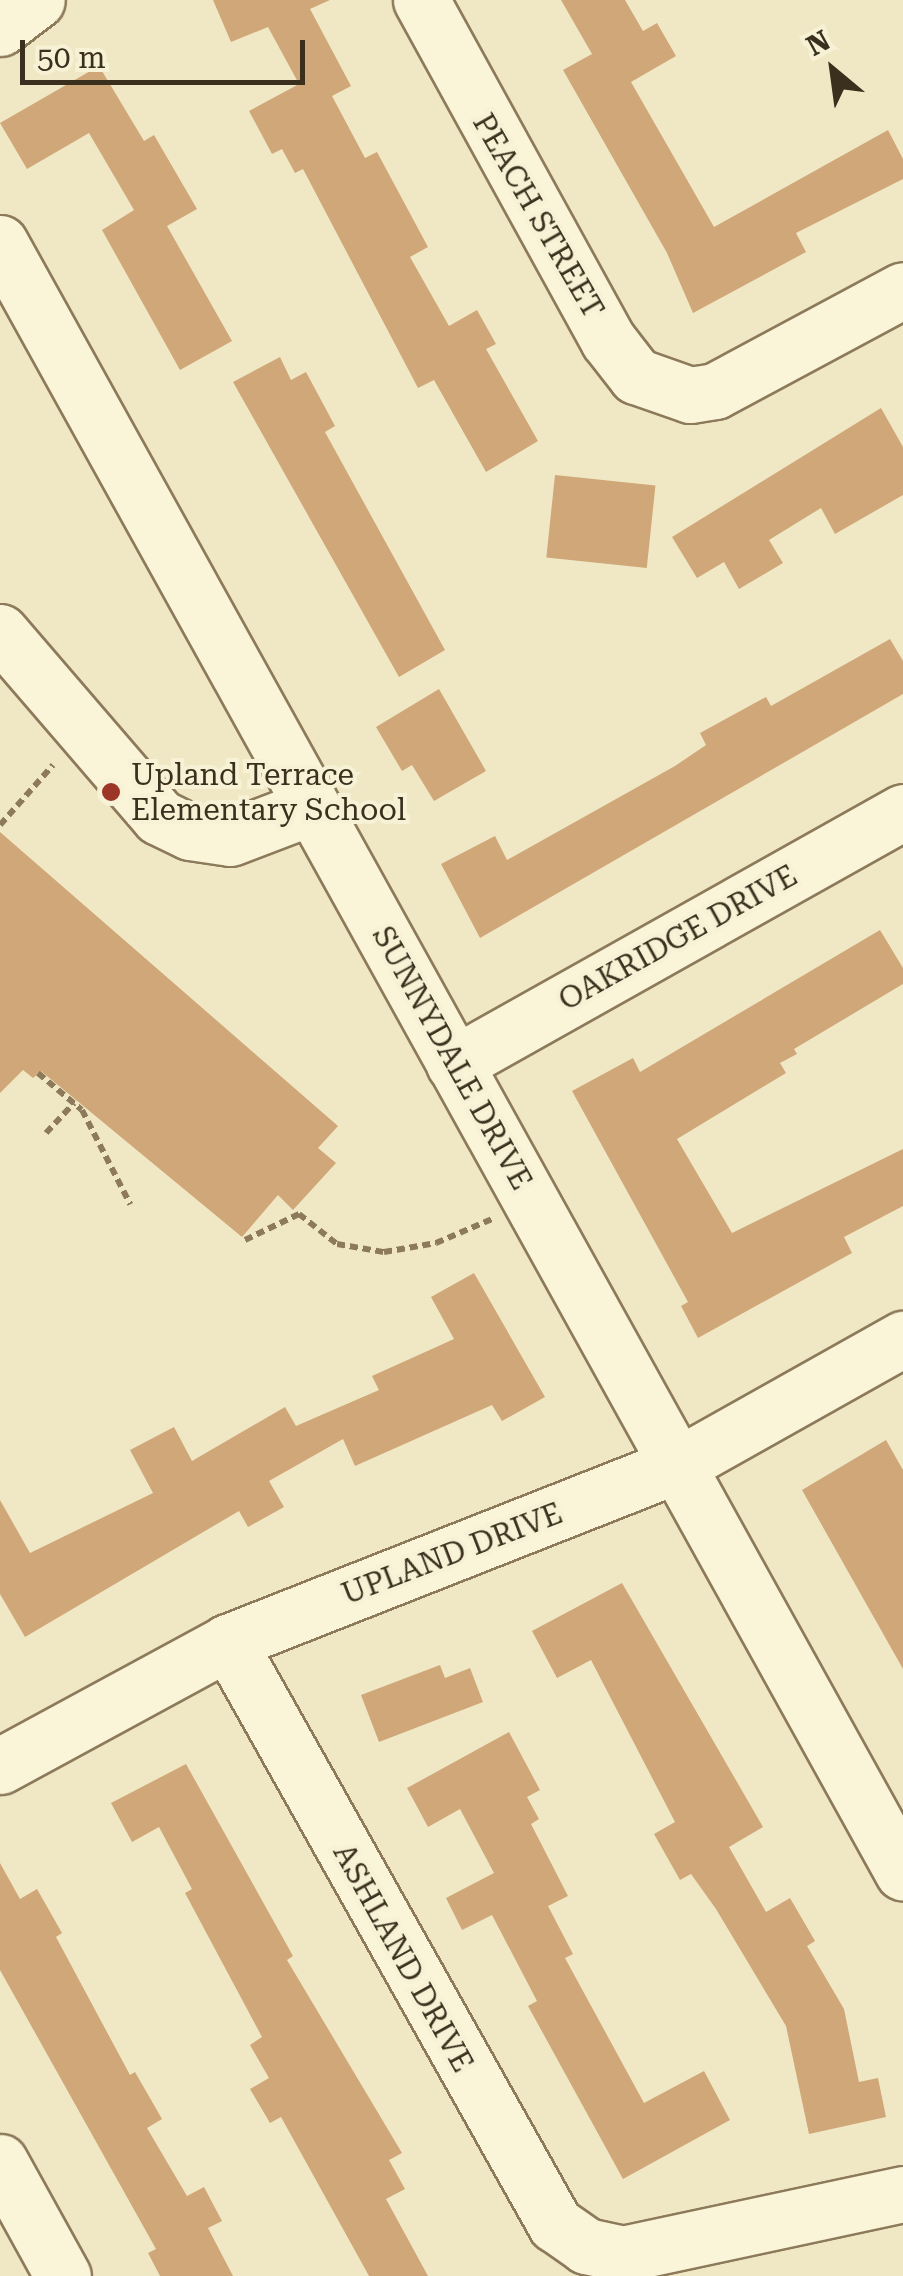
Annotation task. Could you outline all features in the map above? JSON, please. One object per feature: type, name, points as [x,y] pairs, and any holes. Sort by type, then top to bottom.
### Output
[{"type":"street","points":[[0,28],[37,0]]},
{"type":"street","name":"PEACH STREET","points":[[421,0],[620,358],[660,390],[690,396],[743,379],[903,290]]},
{"type":"street","name":"SUNNYDALE DRIVE","points":[[0,244],[680,1464],[903,1873]]},
{"type":"street","points":[[0,632],[159,817],[190,832],[230,838],[311,807]]},
{"type":"street","name":"OAKRIDGE DRIVE","points":[[454,1064],[903,812]]},
{"type":"street","name":"UPLAND DRIVE","points":[[0,1766],[228,1642],[680,1464],[903,1339]]},
{"type":"street","name":"ASHLAND DRIVE","points":[[228,1642],[538,2204],[555,2224],[601,2252],[623,2254],[903,2194]]},
{"type":"street","points":[[0,2162],[63,2276]]},
{"type":"path","points":[[0,825],[53,764]]},
{"type":"path","points":[[38,1074],[74,1103],[130,1204]]},
{"type":"path","points":[[46,1133],[74,1103]]},
{"type":"path","points":[[245,1240],[300,1214],[337,1244],[384,1252],[436,1243],[493,1218]]},
{"type":"building","points":[[213,0],[330,0],[310,9],[351,86],[332,96],[365,158],[377,152],[428,247],[410,257],[449,326],[477,310],[496,344],[486,349],[538,441],[486,472],[434,380],[418,388],[303,169],[295,173],[282,149],[272,154],[249,111],[299,84],[268,27],[231,42]]},
{"type":"building","points":[[561,0],[625,0],[643,31],[657,23],[676,56],[631,82],[714,227],[888,130],[903,159],[903,179],[796,233],[806,252],[693,313],[667,253],[563,70],[592,54]]},
{"type":"building","points":[[99,66],[144,141],[154,135],[197,209],[167,226],[232,341],[180,370],[102,230],[134,210],[89,133],[27,169],[0,123]]},
{"type":"building","points":[[280,357],[291,380],[306,372],[335,426],[325,432],[445,650],[399,677],[233,382]]},
{"type":"building","points":[[881,408],[903,447],[903,495],[835,534],[821,508],[769,540],[783,563],[739,589],[724,562],[697,578],[672,537]]},
{"type":"building","points":[[555,475],[655,486],[647,568],[546,558]]},
{"type":"building","points":[[890,639],[903,661],[903,694],[480,938],[441,864],[495,836],[507,860],[675,766],[706,745],[700,733],[766,697],[771,706]]},
{"type":"building","points":[[439,689],[486,771],[434,801],[412,765],[402,771],[376,727]]},
{"type":"building","name":"Upland Terrace Elementary School","points":[[0,832],[338,1126],[318,1148],[336,1163],[293,1210],[278,1195],[242,1237],[41,1071],[33,1078],[23,1070],[0,1093]]},
{"type":"building","points":[[880,930],[903,968],[903,984],[794,1049],[797,1054],[780,1063],[786,1073],[677,1139],[732,1233],[903,1149],[903,1206],[844,1237],[852,1253],[698,1338],[681,1306],[688,1302],[572,1091],[633,1058],[640,1072]]},
{"type":"building","points":[[474,1273],[545,1397],[502,1421],[492,1405],[355,1466],[343,1439],[269,1481],[284,1507],[248,1527],[239,1511],[25,1637],[0,1594],[0,1500],[30,1553],[153,1493],[130,1450],[174,1427],[192,1461],[285,1407],[296,1426],[379,1390],[372,1376],[454,1339],[431,1297]]},
{"type":"building","points":[[886,1440],[903,1470],[903,1669],[802,1490]]},
{"type":"building","points":[[622,1583],[763,1827],[729,1847],[766,1912],[790,1898],[815,1941],[807,1946],[844,2009],[859,2082],[878,2078],[886,2117],[809,2134],[786,2026],[716,1909],[691,1874],[680,1880],[654,1834],[675,1822],[591,1660],[557,1678],[532,1631]]},
{"type":"building","points":[[440,1665],[445,1678],[470,1668],[483,1702],[379,1742],[361,1695]]},
{"type":"building","points":[[509,1732],[540,1790],[527,1797],[539,1819],[531,1824],[568,1896],[548,1906],[573,1954],[565,1958],[644,2103],[704,2071],[730,2120],[623,2179],[528,2006],[537,2001],[492,1915],[462,1930],[446,1898],[494,1873],[460,1809],[428,1827],[407,1788]]},
{"type":"building","points":[[186,1764],[293,1956],[287,1960],[402,2153],[389,2160],[405,2189],[386,2199],[428,2276],[369,2276],[281,2117],[270,2123],[250,2089],[269,2078],[250,2045],[262,2037],[185,1893],[192,1889],[159,1827],[132,1842],[111,1803]]},
{"type":"building","points":[[0,1863],[20,1899],[37,1889],[62,1933],[56,1937],[130,2075],[135,2072],[162,2119],[147,2128],[187,2196],[204,2187],[222,2221],[208,2228],[233,2276],[160,2276],[148,2253],[156,2249],[0,1970]]},
{"type":"place","name":"Upland Terrace Elementary School","points":[[111,792]]}]
